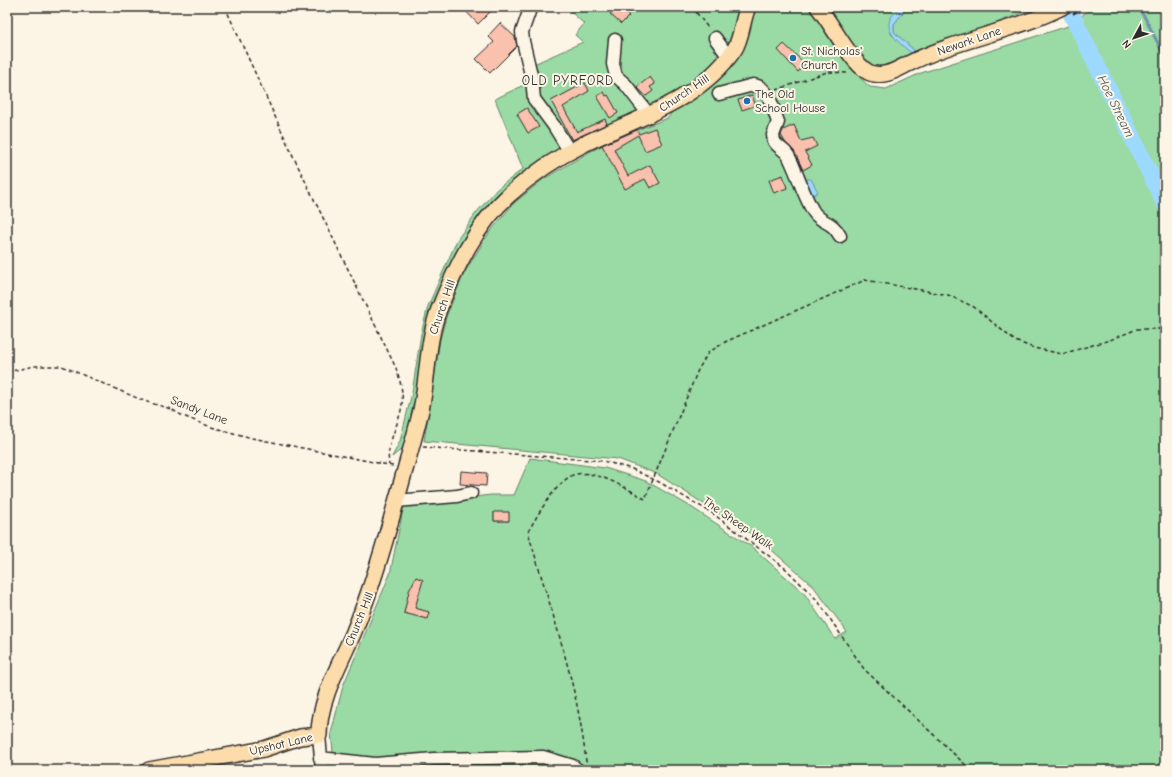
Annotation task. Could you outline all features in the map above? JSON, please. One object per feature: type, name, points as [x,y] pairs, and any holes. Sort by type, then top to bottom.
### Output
[{"type":"main road","name":"Church Hill","points":[[319,736],[321,718],[329,690],[370,591],[396,502],[412,444],[424,391],[434,326],[454,273],[463,256],[485,222],[508,195],[535,174],[570,152],[650,116],[684,96],[713,73],[723,64],[735,48],[748,7]]},
{"type":"main road","name":"Newark Lane","points":[[818,7],[856,60],[867,71],[876,75],[885,74],[937,51],[1058,9]]},
{"type":"main road","name":"Upshot Lane","points":[[149,770],[264,749],[300,737],[319,736]]},
{"type":"street","points":[[528,7],[522,32],[532,79],[534,99],[554,126],[570,152]]},
{"type":"street","points":[[715,38],[728,56]]},
{"type":"street","points":[[615,40],[613,64],[616,76],[626,85],[650,116]]},
{"type":"street","points":[[719,94],[753,85],[762,88],[767,93],[778,122],[773,135],[774,141],[789,156],[799,184],[814,211],[822,221],[835,227],[840,236]]},
{"type":"street","points":[[396,502],[457,496],[471,493]]},
{"type":"street","points":[[319,736],[322,770]]},
{"type":"street","points":[[320,758],[375,764],[434,759],[543,757],[573,766],[582,767]]},
{"type":"path","name":"Sandy Lane","points":[[7,372],[34,366],[62,366],[144,401],[171,408],[183,416],[211,427],[252,438],[389,466],[388,450],[400,414],[402,402],[400,381],[396,368],[294,158],[225,7]]},
{"type":"path","points":[[692,7],[715,38]]},
{"type":"path","points":[[1080,10],[1084,7]]},
{"type":"path","points":[[767,93],[827,72],[853,73]]},
{"type":"path","points":[[582,767],[584,736],[575,694],[528,532],[561,482],[576,474],[593,474],[645,498],[698,370],[708,353],[725,342],[865,280],[948,294],[974,306],[1015,341],[1034,348],[1062,354],[1110,340],[1137,329],[1165,329]]},
{"type":"path","name":"The Sheep Walk","points":[[412,444],[446,450],[603,461],[646,475],[712,513],[785,568],[806,588],[818,601],[864,669],[971,770]]},
{"type":"green space","points":[[566,7],[742,7],[730,45],[719,52],[711,68],[685,88],[528,175],[454,269],[409,443],[392,457],[400,441],[412,393],[421,334],[428,306],[457,240],[476,213],[497,189],[523,169],[495,99],[536,79],[534,64],[583,42],[575,35],[584,24]]},
{"type":"green space","points":[[754,7],[811,7],[859,71],[860,78],[870,87],[886,89],[921,73],[1068,26],[1093,7],[1165,7],[1165,770],[335,770],[331,733],[343,686],[390,574],[404,505],[491,495],[514,495],[530,458],[605,468],[646,481],[688,505],[752,547],[804,593],[835,639],[847,632],[814,587],[759,539],[657,474],[618,459],[424,441],[440,339],[446,317],[464,273],[489,233],[513,204],[542,180],[591,151],[624,135],[668,118],[676,106],[710,83]],"holes":[[[494,512],[509,521],[494,521]]]},
{"type":"green space","points":[[822,7],[900,7],[891,18],[891,34],[915,56],[886,67],[868,65]]},
{"type":"green space","points":[[907,7],[1037,7],[918,54],[894,32],[894,24]]},
{"type":"water","points":[[900,7],[907,7],[894,24],[894,32],[918,54],[915,56],[896,40],[890,30],[890,19]]},
{"type":"water","points":[[807,179],[811,179],[818,192],[811,196],[803,183]]},
{"type":"building","points":[[462,7],[495,7],[478,24]]},
{"type":"building","points":[[607,7],[621,7],[629,16],[621,24],[610,14],[612,12]]},
{"type":"building","points":[[500,23],[515,37],[517,46],[490,73],[476,59],[494,42],[488,36]]},
{"type":"building","name":"St. Nicholas' Church","points":[[784,44],[805,64],[798,72],[778,50]]},
{"type":"building","points":[[650,77],[655,84],[650,87],[653,91],[646,96],[637,87]]},
{"type":"building","points":[[585,83],[589,91],[563,107],[577,132],[605,119],[607,124],[572,140],[551,101]]},
{"type":"building","points":[[604,92],[606,96],[608,95],[618,113],[610,118],[597,96]]},
{"type":"building","name":"The Old School House","points":[[752,95],[755,103],[753,104],[754,106],[742,110],[738,100]]},
{"type":"building","points":[[527,108],[539,127],[528,133],[517,114]]},
{"type":"building","points":[[794,125],[801,141],[813,138],[817,146],[805,152],[812,165],[803,170],[794,151],[785,142],[781,135],[783,130]]},
{"type":"building","points":[[655,128],[662,144],[645,151],[638,135],[614,149],[628,176],[650,165],[660,183],[650,188],[645,179],[625,189],[602,145],[637,130],[639,134]]},
{"type":"building","points":[[783,175],[787,188],[774,193],[769,180]]},
{"type":"building","points":[[461,471],[487,473],[486,486],[460,484]]},
{"type":"building","points":[[494,512],[509,512],[509,521],[494,521]]},
{"type":"building","points":[[416,577],[423,580],[415,608],[429,612],[427,619],[404,613],[409,591]]},
{"type":"waterway","name":"Hoe Stream","points":[[1068,7],[1165,204]]},
{"type":"waterway","points":[[1137,7],[1144,16],[1165,57]]},
{"type":"place","name":"St. Nicholas' Church","points":[[793,58]]},
{"type":"place","name":"The Old School House","points":[[747,101]]},
{"type":"district","name":"OLD PYRFORD","points":[[568,80]]}]
